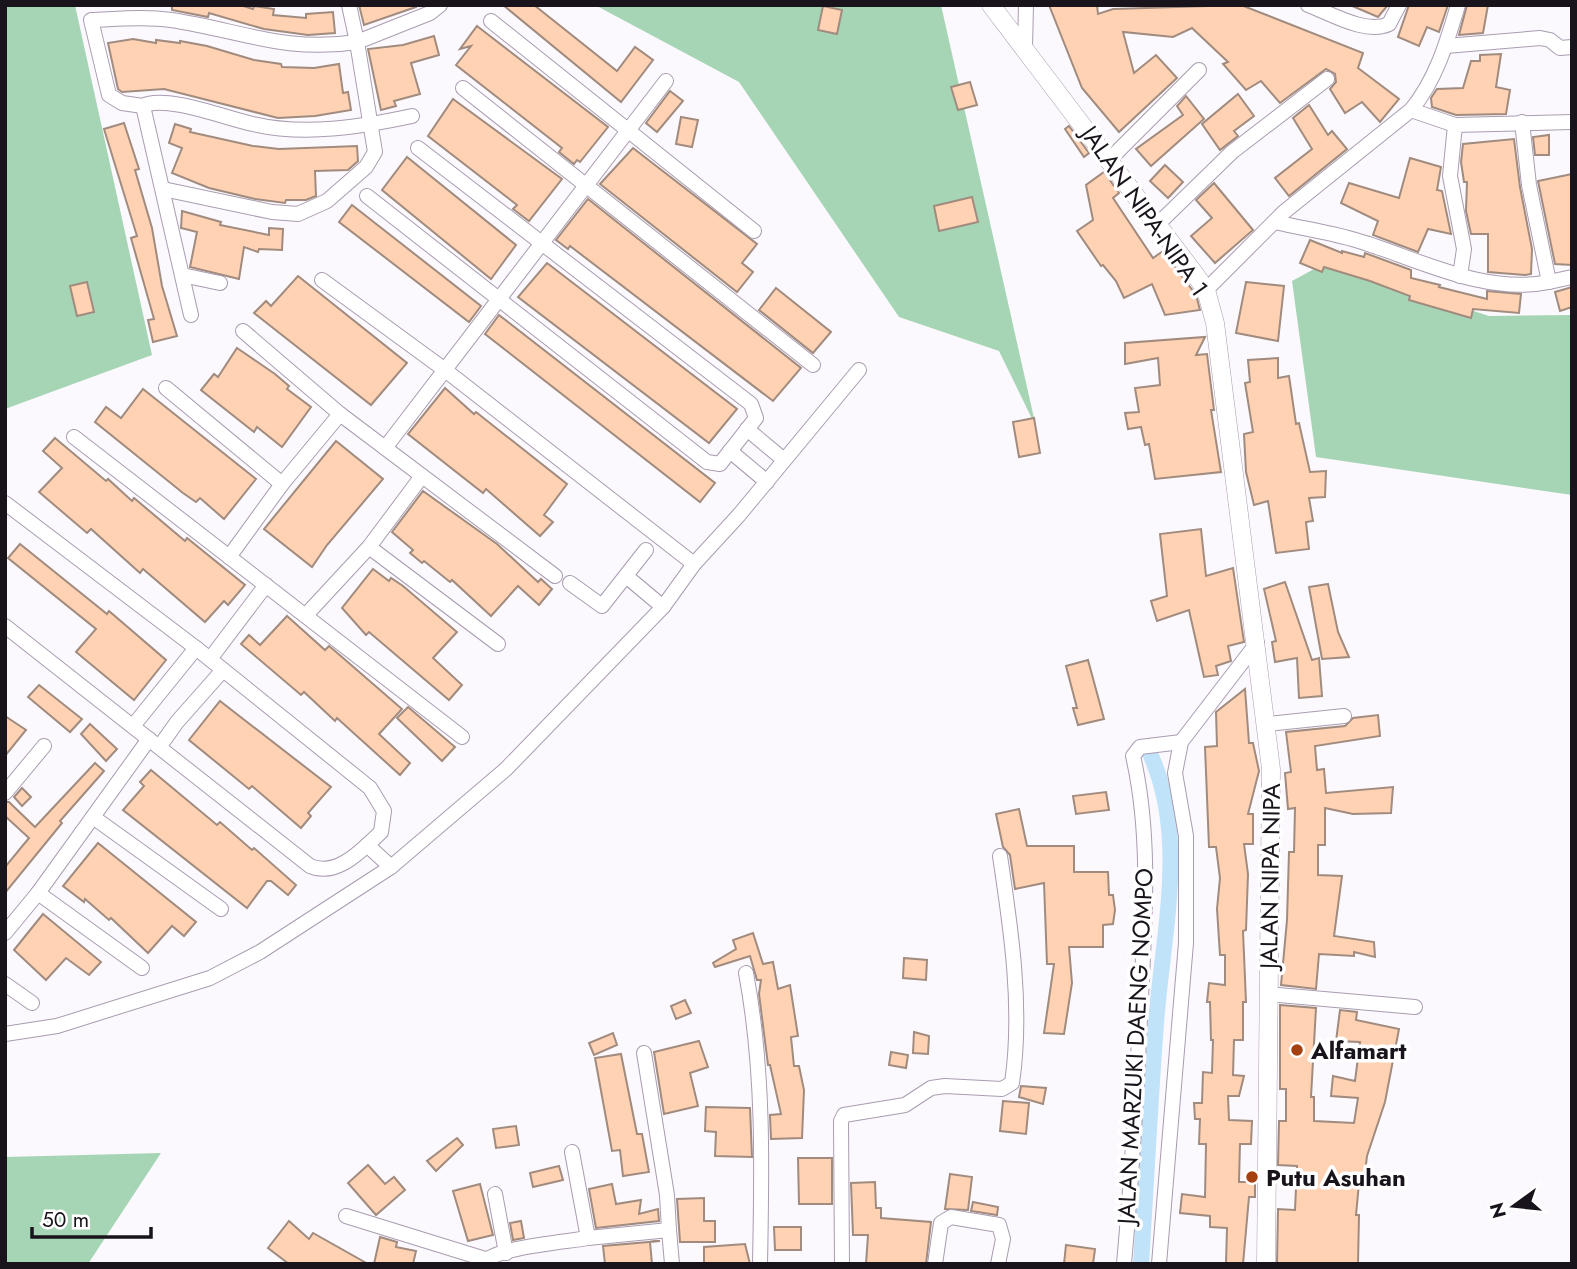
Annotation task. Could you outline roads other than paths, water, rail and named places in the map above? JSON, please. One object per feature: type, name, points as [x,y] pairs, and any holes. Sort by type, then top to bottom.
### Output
[{"type":"street","points":[[163,189],[272,212],[307,212],[327,201],[371,161],[376,148],[373,125],[349,5]]},
{"type":"street","points":[[412,116],[373,125],[281,129],[177,106],[122,103],[109,95],[89,13],[155,18],[204,26],[263,42],[328,47],[357,42],[417,19],[440,5]]},
{"type":"street","name":"JALAN NIPA-NIPA 1","points":[[991,5],[1110,159],[1206,290],[1215,323],[1236,489]]},
{"type":"street","points":[[1025,47],[1026,5]]},
{"type":"street","points":[[1308,5],[1365,26],[1378,27],[1389,24],[1399,5]]},
{"type":"street","points":[[1206,290],[1275,222],[1411,110],[1426,92],[1446,46],[1458,5]]},
{"type":"street","points":[[491,21],[754,231]]},
{"type":"street","points":[[1446,46],[1540,37],[1550,40],[1560,48],[1572,47]]},
{"type":"street","points":[[1110,159],[1199,70]]},
{"type":"street","points":[[1158,224],[1232,152],[1327,79]]},
{"type":"street","points":[[385,448],[666,81]]},
{"type":"street","points":[[463,88],[813,365]]},
{"type":"street","points":[[143,106],[191,315]]},
{"type":"street","points":[[1411,110],[1455,125],[1572,122]]},
{"type":"street","points":[[1522,122],[1530,185],[1549,282]]},
{"type":"street","points":[[1455,125],[1450,176],[1464,249],[1460,276]]},
{"type":"street","points":[[367,196],[707,462],[720,464],[756,418],[751,404],[418,148]]},
{"type":"street","points":[[1275,222],[1362,242],[1460,276],[1524,285],[1572,277]]},
{"type":"street","points":[[183,275],[220,283]]},
{"type":"street","points":[[322,280],[445,370],[694,564]]},
{"type":"street","points":[[243,331],[340,414],[555,576]]},
{"type":"street","points":[[5,1034],[57,1026],[210,978],[260,952],[391,867],[506,769],[663,607],[694,564],[859,370]]},
{"type":"street","points":[[166,388],[282,484]]},
{"type":"street","points":[[229,557],[282,484],[340,414]]},
{"type":"street","points":[[747,429],[785,460]]},
{"type":"street","points":[[74,437],[462,737]]},
{"type":"street","points":[[730,451],[766,482]]},
{"type":"street","points":[[306,615],[369,548],[422,476]]},
{"type":"street","name":"JALAN NIPA NIPA","points":[[1236,489],[1268,724],[1271,791],[1266,1264]]},
{"type":"street","points":[[5,503],[196,648],[370,788],[382,802],[385,824],[367,845],[333,867],[318,869],[310,866],[5,626]]},
{"type":"street","points":[[369,548],[498,644]]},
{"type":"street","points":[[570,583],[602,606],[646,551]]},
{"type":"street","points":[[626,576],[663,607]]},
{"type":"street","points":[[210,659],[267,586]]},
{"type":"street","points":[[1159,1264],[1186,943],[1185,836],[1175,774],[1181,742],[1257,643]]},
{"type":"street","points":[[133,726],[196,648]]},
{"type":"street","points":[[5,933],[38,893],[93,817],[155,742],[177,722],[223,670]]},
{"type":"street","points":[[1268,724],[1344,716]]},
{"type":"street","name":"JALAN MARZUKI DAENG NOMPO","points":[[1124,1264],[1134,1153],[1146,906],[1140,790],[1133,756],[1140,747],[1181,742]]},
{"type":"street","points":[[5,793],[44,746]]},
{"type":"street","points":[[93,817],[221,909]]},
{"type":"street","points":[[367,845],[391,867]]},
{"type":"street","points":[[842,1264],[841,1121],[844,1115],[905,1105],[931,1088],[946,1086],[1002,1089],[1013,1083],[1015,1010],[1010,927],[1000,856]]},
{"type":"street","points":[[38,893],[142,968]]},
{"type":"street","points":[[746,973],[756,1025],[761,1086],[760,1264]]},
{"type":"street","points":[[5,984],[32,1003]]},
{"type":"street","points":[[1268,994],[1415,1007]]},
{"type":"street","points":[[644,1053],[667,1195],[672,1264]]},
{"type":"street","points":[[572,1152],[589,1238]]},
{"type":"street","points":[[495,1194],[506,1253]]},
{"type":"street","points":[[346,1216],[483,1262],[506,1253],[589,1238],[668,1230]]},
{"type":"street","points":[[935,1264],[941,1223],[951,1217],[999,1225],[1003,1239],[998,1264]]},
{"type":"waterway","points":[[1141,1264],[1154,1054],[1170,888],[1168,821],[1162,788],[1151,756]]},
{"type":"place","name":"Alfamart","points":[[1297,1050]]},
{"type":"place","name":"Putu Asuhan","points":[[1252,1177]]}]
